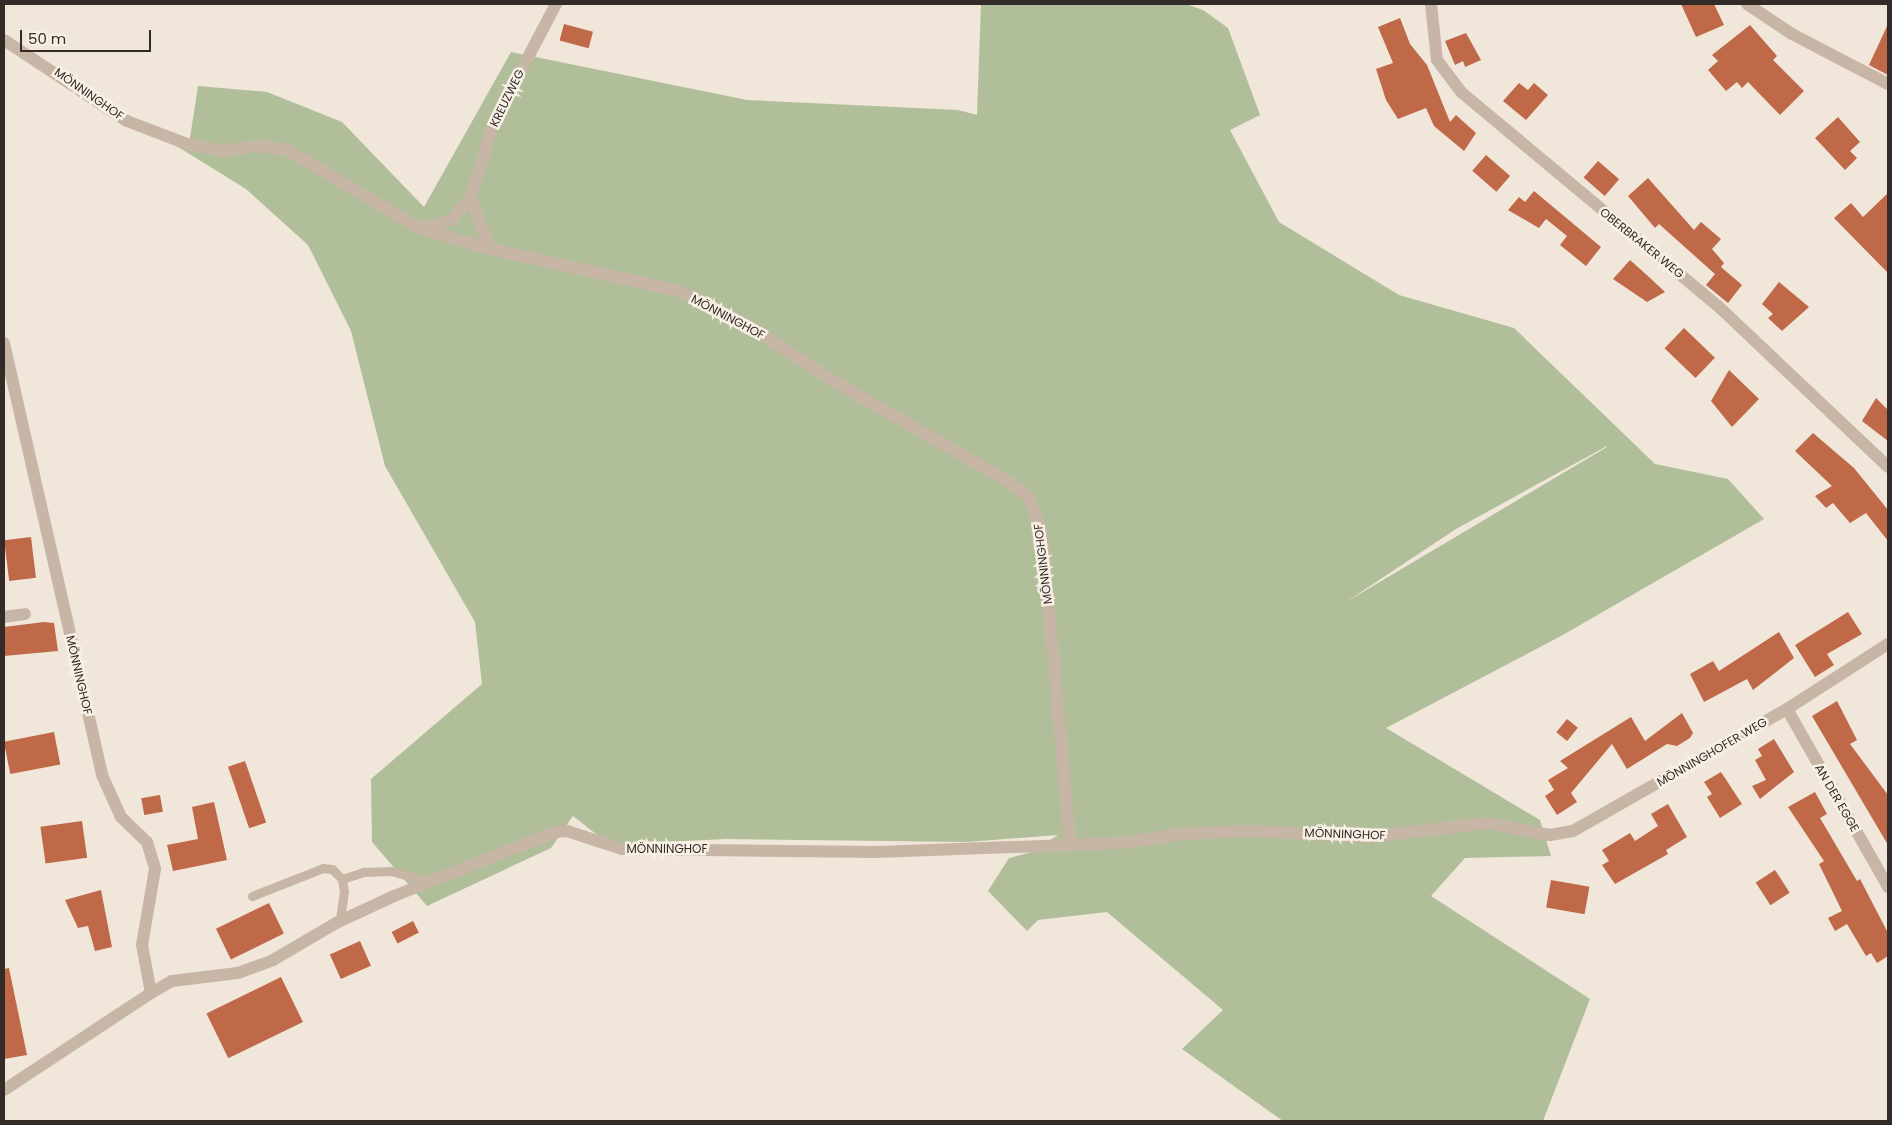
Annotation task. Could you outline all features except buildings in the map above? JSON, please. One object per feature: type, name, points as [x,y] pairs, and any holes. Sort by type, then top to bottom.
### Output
[{"type":"street","name":"KREUZWEG","points":[[419,228],[451,220],[471,197],[493,124],[556,4]]},
{"type":"street","name":"OBERBRAKER WEG","points":[[1431,4],[1437,60],[1461,92],[1718,306],[1888,467]]},
{"type":"street","points":[[1747,4],[1792,34],[1888,84]]},
{"type":"street","name":"MÖNNINGHOF","points":[[4,40],[128,121],[187,144],[224,151],[257,146],[288,150],[419,228],[490,249],[616,274],[680,291],[717,308],[1028,496],[1042,533],[1070,843]]},
{"type":"street","points":[[471,197],[490,249]]},
{"type":"street","name":"MÖNNINGHOF","points":[[4,343],[102,775],[121,817],[147,842],[155,869],[142,945],[150,993]]},
{"type":"street","points":[[4,617],[24,614]]},
{"type":"street","name":"MÖNNINGHOFER WEG","points":[[1528,830],[1550,835],[1573,831],[1787,708],[1888,644]]},
{"type":"street","name":"AN DER EGGE","points":[[1787,708],[1888,887]]},
{"type":"street","name":"MÖNNINGHOF","points":[[4,1090],[150,993],[172,981],[238,973],[273,960],[340,921],[535,838],[567,831],[622,849],[950,852],[1251,831],[1370,837],[1488,823],[1528,830]]},
{"type":"lane","points":[[252,896],[323,868],[337,872],[342,879],[340,921]]},
{"type":"lane","points":[[342,879],[363,872],[391,871],[429,882]]},
{"type":"green space","points":[[981,4],[1186,4],[1203,10],[1228,28],[1260,115],[1230,130],[1279,222],[1399,295],[1514,328],[1655,464],[1728,479],[1764,519],[1561,636],[1386,728],[1540,820],[1551,856],[1465,858],[1431,896],[1590,999],[1543,1121],[1283,1121],[1182,1049],[1223,1010],[1107,912],[1038,920],[1027,931],[988,891],[1009,858],[1032,852],[1058,835],[967,842],[726,839],[622,844],[605,841],[573,816],[551,848],[427,906],[372,842],[371,779],[482,684],[475,622],[385,466],[351,331],[308,245],[246,189],[175,145],[190,138],[198,86],[267,92],[342,122],[424,207],[511,52],[747,100],[958,110],[977,115]],"holes":[[[1607,447],[1346,602],[1456,529]]]}]
